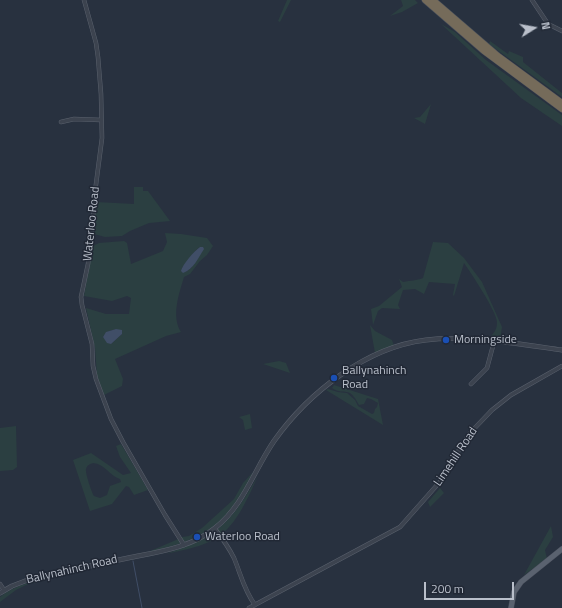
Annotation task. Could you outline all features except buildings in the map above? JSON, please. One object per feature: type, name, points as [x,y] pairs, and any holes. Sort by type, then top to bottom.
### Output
[{"type":"highway","points":[[425,0],[484,51],[562,109]]},
{"type":"highway","points":[[433,0],[493,52],[562,103]]},
{"type":"main road","points":[[511,608],[514,592],[521,582],[562,550]]},
{"type":"street","name":"Waterloo Road","points":[[84,0],[96,42],[102,120],[102,138],[91,240],[81,297],[92,344],[93,366],[96,379],[111,418],[123,442],[184,545]]},
{"type":"street","points":[[532,0],[548,24],[562,31]]},
{"type":"street","points":[[61,122],[74,119],[102,120]]},
{"type":"street","name":"Ballynahinch Road","points":[[0,593],[12,586],[33,578],[184,545],[197,540],[215,529],[235,508],[273,443],[286,426],[311,399],[347,371],[383,352],[416,341],[451,338],[562,350]]},
{"type":"street","points":[[471,384],[487,368],[494,342]]},
{"type":"street","name":"Limehill Road","points":[[249,608],[400,527],[445,476],[460,448],[470,434],[492,410],[511,395],[562,366]]},
{"type":"street","points":[[215,529],[234,558],[246,592],[255,605]]},
{"type":"street","points":[[0,584],[4,590]]},
{"type":"green space","points":[[287,0],[291,0],[280,22],[278,21]]},
{"type":"green space","points":[[401,0],[415,0],[418,3],[402,12],[390,16],[403,6]]},
{"type":"green space","points":[[441,24],[455,32],[486,60],[562,115],[562,126],[521,98]]},
{"type":"green space","points":[[490,41],[508,54],[509,51],[523,57],[523,62],[562,93],[562,97],[489,44]]},
{"type":"green space","points":[[431,104],[425,124],[414,118],[420,117]]},
{"type":"green space","points":[[134,187],[143,187],[143,191],[148,191],[170,221],[149,223],[122,236],[105,237],[94,234],[96,202],[134,204]]},
{"type":"green space","points":[[165,233],[207,238],[213,246],[190,274],[184,277],[176,312],[178,326],[181,332],[166,336],[115,359],[123,379],[122,386],[104,395],[97,376],[95,348],[86,308],[106,314],[129,314],[131,298],[127,296],[112,301],[84,296],[93,246],[99,243],[124,241],[127,243],[131,264],[163,251],[167,242]],"holes":[[[200,247],[203,247],[198,258],[192,267],[186,272],[182,268]],[[116,329],[122,334],[111,344],[103,337],[107,332]]]},
{"type":"green space","points":[[433,242],[448,243],[464,258],[482,282],[502,327],[500,340],[489,338],[496,329],[496,317],[483,292],[464,263],[454,296],[455,284],[429,282],[424,294],[415,289],[403,290],[398,305],[400,309],[382,308],[378,311],[373,325],[371,309],[379,306],[402,287],[399,279],[403,282],[423,278]]},
{"type":"green space","points":[[370,325],[375,331],[392,340],[394,346],[375,353]]},
{"type":"green space","points":[[279,361],[286,363],[290,373],[263,364]]},
{"type":"green space","points":[[334,385],[378,399],[383,425],[326,390],[328,389],[338,392],[347,393],[355,400],[358,406],[372,414],[374,413],[378,403],[367,398],[364,404],[359,405],[352,395],[349,393],[341,392],[332,388]]},
{"type":"green space","points":[[250,414],[252,428],[245,430],[243,420],[239,417]]},
{"type":"green space","points":[[16,426],[17,467],[13,470],[0,471],[0,428]]},
{"type":"green space","points":[[121,444],[148,490],[134,495],[129,487],[126,486],[112,504],[90,511],[73,460],[91,453],[123,475],[131,473],[120,457],[116,446]],"holes":[[[93,463],[120,479],[121,482],[110,486],[107,495],[100,498],[94,496],[86,471],[86,468],[89,465]]]},
{"type":"green space","points":[[253,472],[234,505],[224,517],[212,527],[185,542],[148,552],[182,537],[189,536],[202,528],[234,499],[243,483]]},
{"type":"green space","points":[[258,476],[237,517],[218,537],[193,548],[166,554],[200,540],[219,528],[236,510]]},
{"type":"green space","points":[[440,488],[444,493],[430,507],[428,502]]},
{"type":"green space","points":[[551,526],[553,537],[545,550],[547,559],[524,575]]},
{"type":"green space","points":[[54,577],[26,585],[16,590],[0,602],[0,597],[12,589],[32,582]]},
{"type":"water","points":[[200,247],[203,247],[204,249],[198,259],[190,269],[183,273],[181,271],[184,265]]},
{"type":"water","points":[[116,329],[122,330],[122,334],[111,344],[107,343],[103,337],[106,332]]},
{"type":"waterway","points":[[133,561],[142,608]]},
{"type":"place","name":"Morningside","points":[[446,340]]},
{"type":"place","name":"Ballynahinch Road","points":[[334,378]]},
{"type":"place","name":"Waterloo Road","points":[[197,537]]}]
